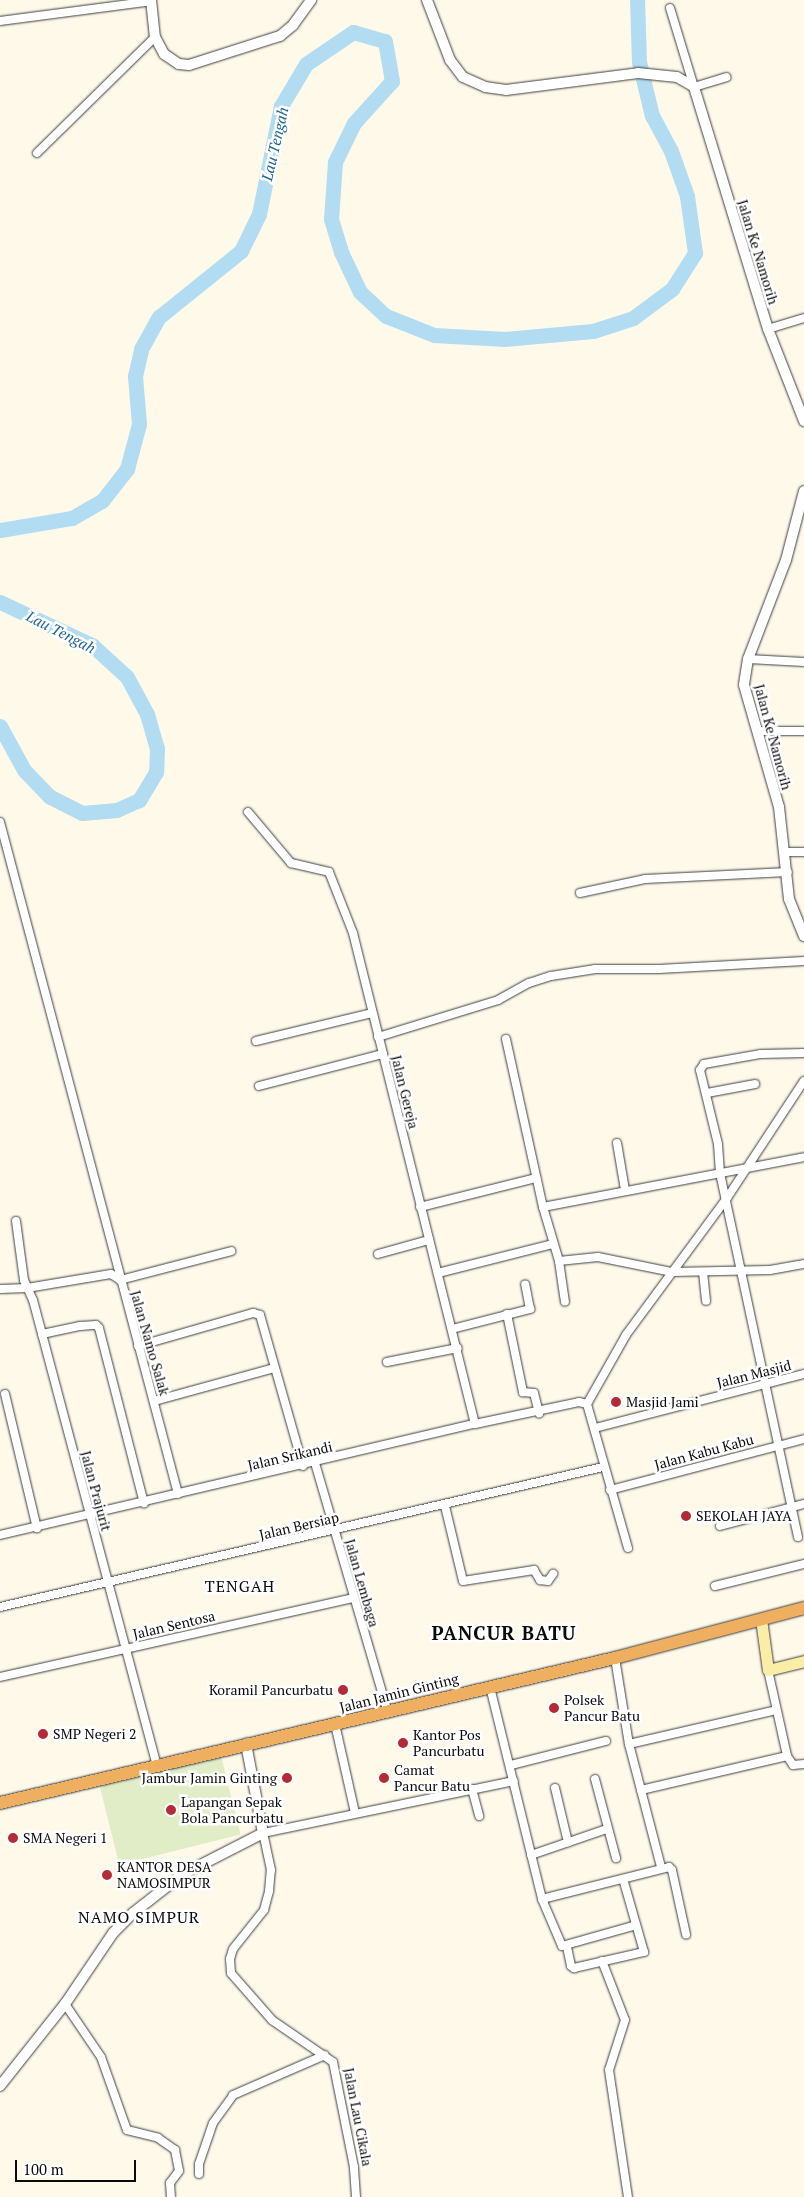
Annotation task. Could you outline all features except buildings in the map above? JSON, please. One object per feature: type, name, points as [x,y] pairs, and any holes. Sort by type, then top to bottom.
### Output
[{"type":"highway","name":"Jalan Jamin Ginting","points":[[0,1803],[387,1710],[615,1658],[804,1608]]},
{"type":"main road","points":[[761,1619],[768,1670],[804,1661]]},
{"type":"street","points":[[0,21],[151,1],[155,37],[164,54],[184,65],[196,64],[280,36],[293,25],[311,0]]},
{"type":"street","points":[[427,0],[450,60],[463,77],[485,87],[506,90],[638,73],[677,77],[694,87],[727,77]]},
{"type":"street","points":[[670,8],[694,87]]},
{"type":"street","points":[[37,153],[155,37]]},
{"type":"street","name":"Jalan Ke Namorih","points":[[694,87],[768,329],[804,422]]},
{"type":"street","points":[[768,329],[804,318]]},
{"type":"street","name":"Jalan Ke Namorih","points":[[804,491],[786,560],[748,659],[744,693],[779,807],[788,872],[788,899],[804,936]]},
{"type":"street","points":[[748,659],[804,662]]},
{"type":"street","points":[[757,731],[804,731]]},
{"type":"street","name":"Jalan Gereja","points":[[248,812],[291,862],[329,872],[353,933],[420,1207],[458,1348],[475,1424]]},
{"type":"street","points":[[0,822],[120,1280]]},
{"type":"street","points":[[785,852],[804,852]]},
{"type":"street","points":[[580,893],[645,878],[788,872]]},
{"type":"street","points":[[378,1036],[498,1000],[529,983],[551,976],[595,970],[659,970],[804,961]]},
{"type":"street","points":[[256,1041],[372,1013]]},
{"type":"street","points":[[506,1038],[536,1178],[552,1244],[559,1261],[565,1302]]},
{"type":"street","points":[[798,1537],[790,1508],[720,1173],[707,1093],[700,1070],[704,1064],[761,1054],[804,1053]]},
{"type":"street","points":[[259,1086],[383,1054]]},
{"type":"street","points":[[628,1548],[603,1467],[595,1428],[587,1404],[626,1335],[726,1198],[804,1081]]},
{"type":"street","points":[[707,1093],[755,1084]]},
{"type":"street","points":[[617,1143],[625,1190]]},
{"type":"street","points":[[543,1207],[804,1157]]},
{"type":"street","points":[[420,1207],[536,1178]]},
{"type":"street","name":"Jalan Prajurit","points":[[16,1221],[27,1288],[42,1334],[157,1766]]},
{"type":"street","points":[[378,1254],[429,1240]]},
{"type":"street","points":[[438,1273],[552,1244]]},
{"type":"street","name":"Jalan Namo Salak","points":[[178,1494],[120,1280],[231,1251]]},
{"type":"street","points":[[559,1261],[598,1257],[672,1272],[770,1270],[804,1264]]},
{"type":"street","points":[[703,1272],[706,1301]]},
{"type":"street","points":[[0,1289],[27,1288],[111,1274],[118,1276],[120,1280]]},
{"type":"street","points":[[452,1329],[530,1309],[525,1284]]},
{"type":"street","points":[[138,1346],[253,1314],[260,1314],[303,1466]]},
{"type":"street","points":[[508,1314],[523,1392],[534,1393],[539,1412]]},
{"type":"street","points":[[42,1334],[80,1326],[96,1325],[99,1328],[144,1503]]},
{"type":"street","points":[[387,1362],[458,1348]]},
{"type":"street","points":[[154,1401],[276,1368]]},
{"type":"street","name":"Jalan Masjid","points":[[595,1428],[804,1374]]},
{"type":"street","points":[[5,1394],[37,1528]]},
{"type":"street","name":"Jalan Srikandi","points":[[0,1536],[475,1424],[539,1412],[578,1402],[587,1404]]},
{"type":"street","name":"Jalan Kabu Kabu","points":[[610,1490],[804,1439]]},
{"type":"street","name":"Jalan Lembaga","points":[[315,1463],[387,1710]]},
{"type":"street","name":"Jalan Bersiap","points":[[0,1607],[445,1506],[603,1467]]},
{"type":"street","points":[[720,1526],[804,1504]]},
{"type":"street","points":[[445,1506],[463,1581],[534,1570],[540,1580],[548,1581],[553,1574]]},
{"type":"street","points":[[715,1586],[804,1564]]},
{"type":"street","name":"Jalan Sentosa","points":[[0,1677],[353,1598]]},
{"type":"street","points":[[615,1658],[629,1744],[661,1867]]},
{"type":"street","points":[[768,1670],[787,1756],[793,1765],[804,1764]]},
{"type":"street","points":[[490,1687],[511,1765],[542,1899],[556,1938],[562,1946],[567,1947],[636,1925]]},
{"type":"street","points":[[629,1744],[776,1710]]},
{"type":"street","points":[[335,1724],[355,1813]]},
{"type":"street","points":[[511,1765],[606,1741]]},
{"type":"street","name":"Jalan Lau Cikala","points":[[246,1744],[271,1870],[269,1891],[264,1910],[233,1949],[231,1972],[272,2020],[325,2055],[334,2065],[354,2167],[356,2197]]},
{"type":"street","points":[[641,1790],[787,1756]]},
{"type":"street","points":[[595,1779],[616,1858]]},
{"type":"street","points":[[0,2086],[65,2004],[113,1933],[133,1913],[183,1874],[264,1833],[514,1781]]},
{"type":"street","points":[[555,1788],[568,1842]]},
{"type":"street","points":[[472,1790],[479,1816]]},
{"type":"street","points":[[531,1855],[607,1829]]},
{"type":"street","points":[[542,1899],[623,1880],[661,1867],[672,1870],[686,1934]]},
{"type":"street","points":[[567,1947],[572,1968],[644,1952],[623,1880]]},
{"type":"street","points":[[602,1961],[625,2020],[609,2070],[628,2197]]},
{"type":"street","points":[[65,2004],[101,2057],[125,2129],[158,2138],[175,2150],[179,2171],[170,2183],[171,2197]]},
{"type":"street","points":[[199,2174],[213,2123],[233,2094],[325,2055]]},
{"type":"green space","name":"Lapangan Sepak Bola Pancurbatu","points":[[221,1756],[241,1835],[119,1865],[100,1786]]},
{"type":"waterway","name":"Lau Tengah","points":[[0,530],[72,518],[102,501],[127,469],[139,424],[135,376],[141,349],[159,317],[241,251],[259,214],[281,106],[306,64],[353,32],[385,41],[392,81],[354,123],[335,162],[331,219],[341,252],[360,292],[386,316],[434,335],[505,339],[593,331],[633,318],[672,289],[695,253],[687,196],[671,151],[652,116],[639,62],[637,0]]},
{"type":"waterway","name":"Lau Tengah","points":[[0,602],[92,645],[127,677],[147,714],[157,748],[156,772],[139,800],[117,810],[82,813],[49,796],[24,770],[0,726]]},
{"type":"place","name":"Masjid Jami","points":[[616,1402]]},
{"type":"place","name":"SEKOLAH JAYA","points":[[686,1516]]},
{"type":"place","name":"Koramil Pancurbatu","points":[[343,1690]]},
{"type":"place","name":"Polsek Pancur Batu","points":[[554,1708]]},
{"type":"place","name":"SMP Negeri 2","points":[[43,1734]]},
{"type":"place","name":"Kantor Pos Pancurbatu","points":[[403,1743]]},
{"type":"place","name":"Jambur Jamin Ginting","points":[[287,1778]]},
{"type":"place","name":"Camat Pancur Batu","points":[[384,1778]]},
{"type":"place","name":"Lapangan Sepak Bola Pancurbatu","points":[[171,1810]]},
{"type":"place","name":"SMA Negeri 1","points":[[13,1838]]},
{"type":"place","name":"KANTOR DESA NAMOSIMPUR","points":[[107,1875]]},
{"type":"district","name":"TENGAH","points":[[240,1586]]},
{"type":"district","name":"PANCUR BATU","points":[[504,1633]]},
{"type":"district","name":"NAMO SIMPUR","points":[[139,1917]]}]
